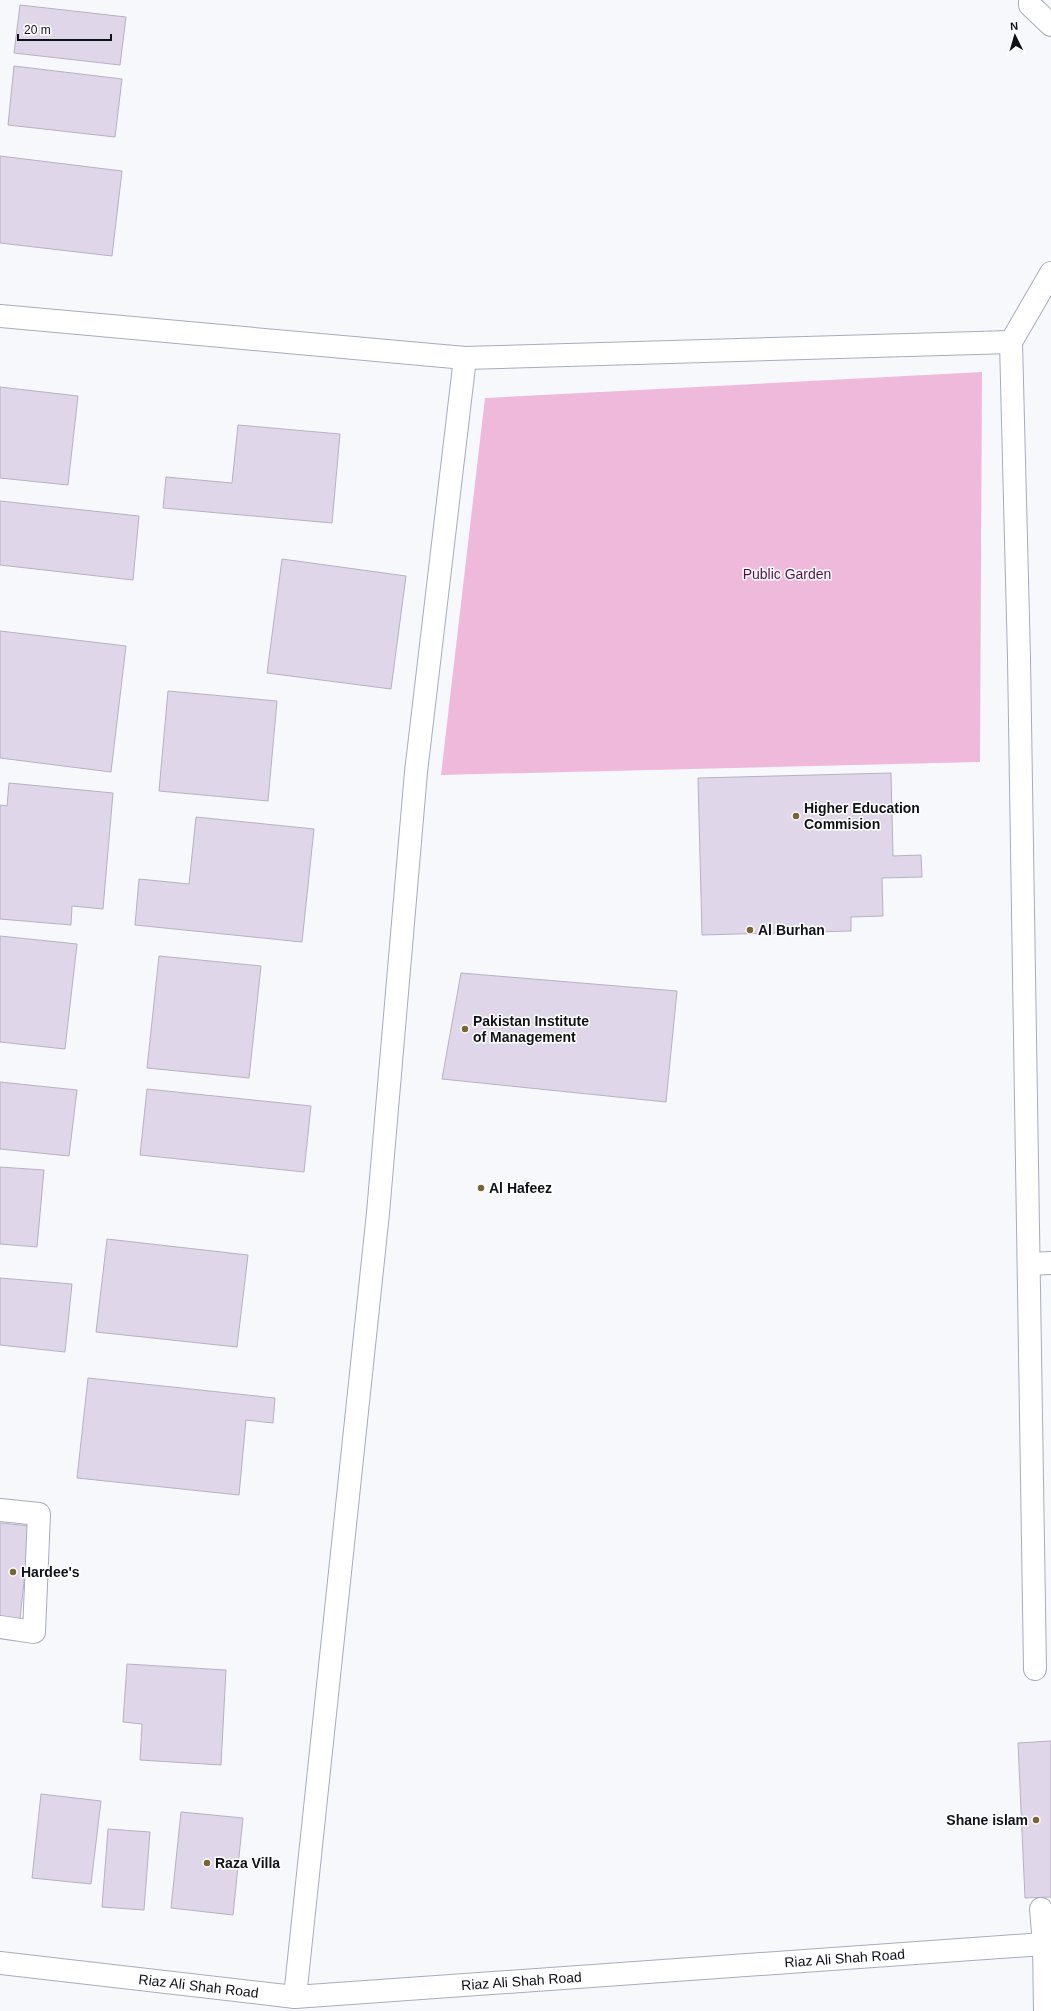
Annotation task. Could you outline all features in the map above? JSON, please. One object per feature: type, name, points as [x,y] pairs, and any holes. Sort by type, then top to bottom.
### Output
[{"type":"street","points":[[1030,0],[1030,5],[1051,26]]},
{"type":"street","points":[[1035,1669],[1020,666],[1011,342],[1051,273]]},
{"type":"street","points":[[0,316],[465,358],[1011,342]]},
{"type":"street","points":[[295,1997],[378,1213],[416,772],[465,358]]},
{"type":"street","points":[[1029,1264],[1051,1263]]},
{"type":"street","points":[[0,1510],[39,1514],[34,1632],[0,1628]]},
{"type":"street","points":[[1041,1909],[1044,1944],[1046,2011]]},
{"type":"street","name":"Riaz Ali Shah Road","points":[[0,1963],[295,1997],[1044,1944]]},
{"type":"green space","name":"Public Garden","points":[[982,372],[980,762],[441,775],[485,398]]},
{"type":"building","points":[[20,5],[126,17],[120,65],[14,53]]},
{"type":"building","points":[[14,66],[122,79],[115,137],[8,125]]},
{"type":"building","points":[[0,156],[122,171],[112,256],[0,243]]},
{"type":"building","points":[[0,387],[78,396],[68,485],[0,478]]},
{"type":"building","points":[[238,425],[340,434],[332,523],[163,508],[166,477],[232,483]]},
{"type":"building","points":[[0,501],[139,516],[133,580],[0,565]]},
{"type":"building","points":[[282,559],[406,576],[391,689],[267,673]]},
{"type":"building","points":[[0,631],[126,646],[111,772],[0,758]]},
{"type":"building","points":[[168,691],[277,701],[268,801],[159,791]]},
{"type":"building","name":"Higher Education Commision","points":[[891,773],[893,856],[921,855],[922,877],[882,878],[883,916],[851,917],[851,931],[702,935],[698,778]]},
{"type":"building","points":[[9,783],[113,793],[103,909],[72,906],[71,925],[0,919],[0,805],[7,806]]},
{"type":"building","points":[[196,817],[314,829],[302,942],[135,925],[139,879],[189,884]]},
{"type":"building","points":[[0,936],[77,944],[65,1049],[0,1042]]},
{"type":"building","points":[[159,956],[261,966],[249,1078],[147,1068]]},
{"type":"building","points":[[461,973],[677,991],[666,1102],[442,1079]]},
{"type":"building","points":[[0,1082],[77,1090],[69,1156],[0,1149]]},
{"type":"building","points":[[147,1089],[311,1106],[304,1172],[140,1155]]},
{"type":"building","points":[[0,1167],[44,1170],[37,1247],[0,1244]]},
{"type":"building","points":[[107,1239],[248,1255],[237,1347],[96,1332]]},
{"type":"building","points":[[0,1278],[72,1284],[65,1352],[0,1345]]},
{"type":"building","points":[[88,1378],[275,1398],[273,1423],[246,1420],[239,1495],[77,1478]]},
{"type":"building","name":"Hardee's","points":[[0,1523],[30,1526],[20,1619],[0,1617]]},
{"type":"building","points":[[127,1664],[226,1670],[221,1765],[140,1760],[142,1724],[123,1722]]},
{"type":"building","name":"Shane islam","points":[[1051,1741],[1051,1897],[1025,1898],[1018,1743]]},
{"type":"building","points":[[41,1794],[101,1801],[91,1884],[32,1878]]},
{"type":"building","name":"Raza Villa","points":[[181,1812],[243,1818],[233,1915],[171,1908]]},
{"type":"building","points":[[108,1829],[150,1832],[144,1910],[102,1907]]},
{"type":"place","name":"Higher Education Commision","points":[[796,816]]},
{"type":"place","name":"Al Burhan","points":[[750,930]]},
{"type":"place","name":"Pakistan Institute of Management","points":[[465,1029]]},
{"type":"place","name":"Al Hafeez","points":[[481,1188]]},
{"type":"place","name":"Hardee's","points":[[13,1572]]},
{"type":"place","name":"Shane islam","points":[[1036,1820]]},
{"type":"place","name":"Raza Villa","points":[[207,1863]]}]
